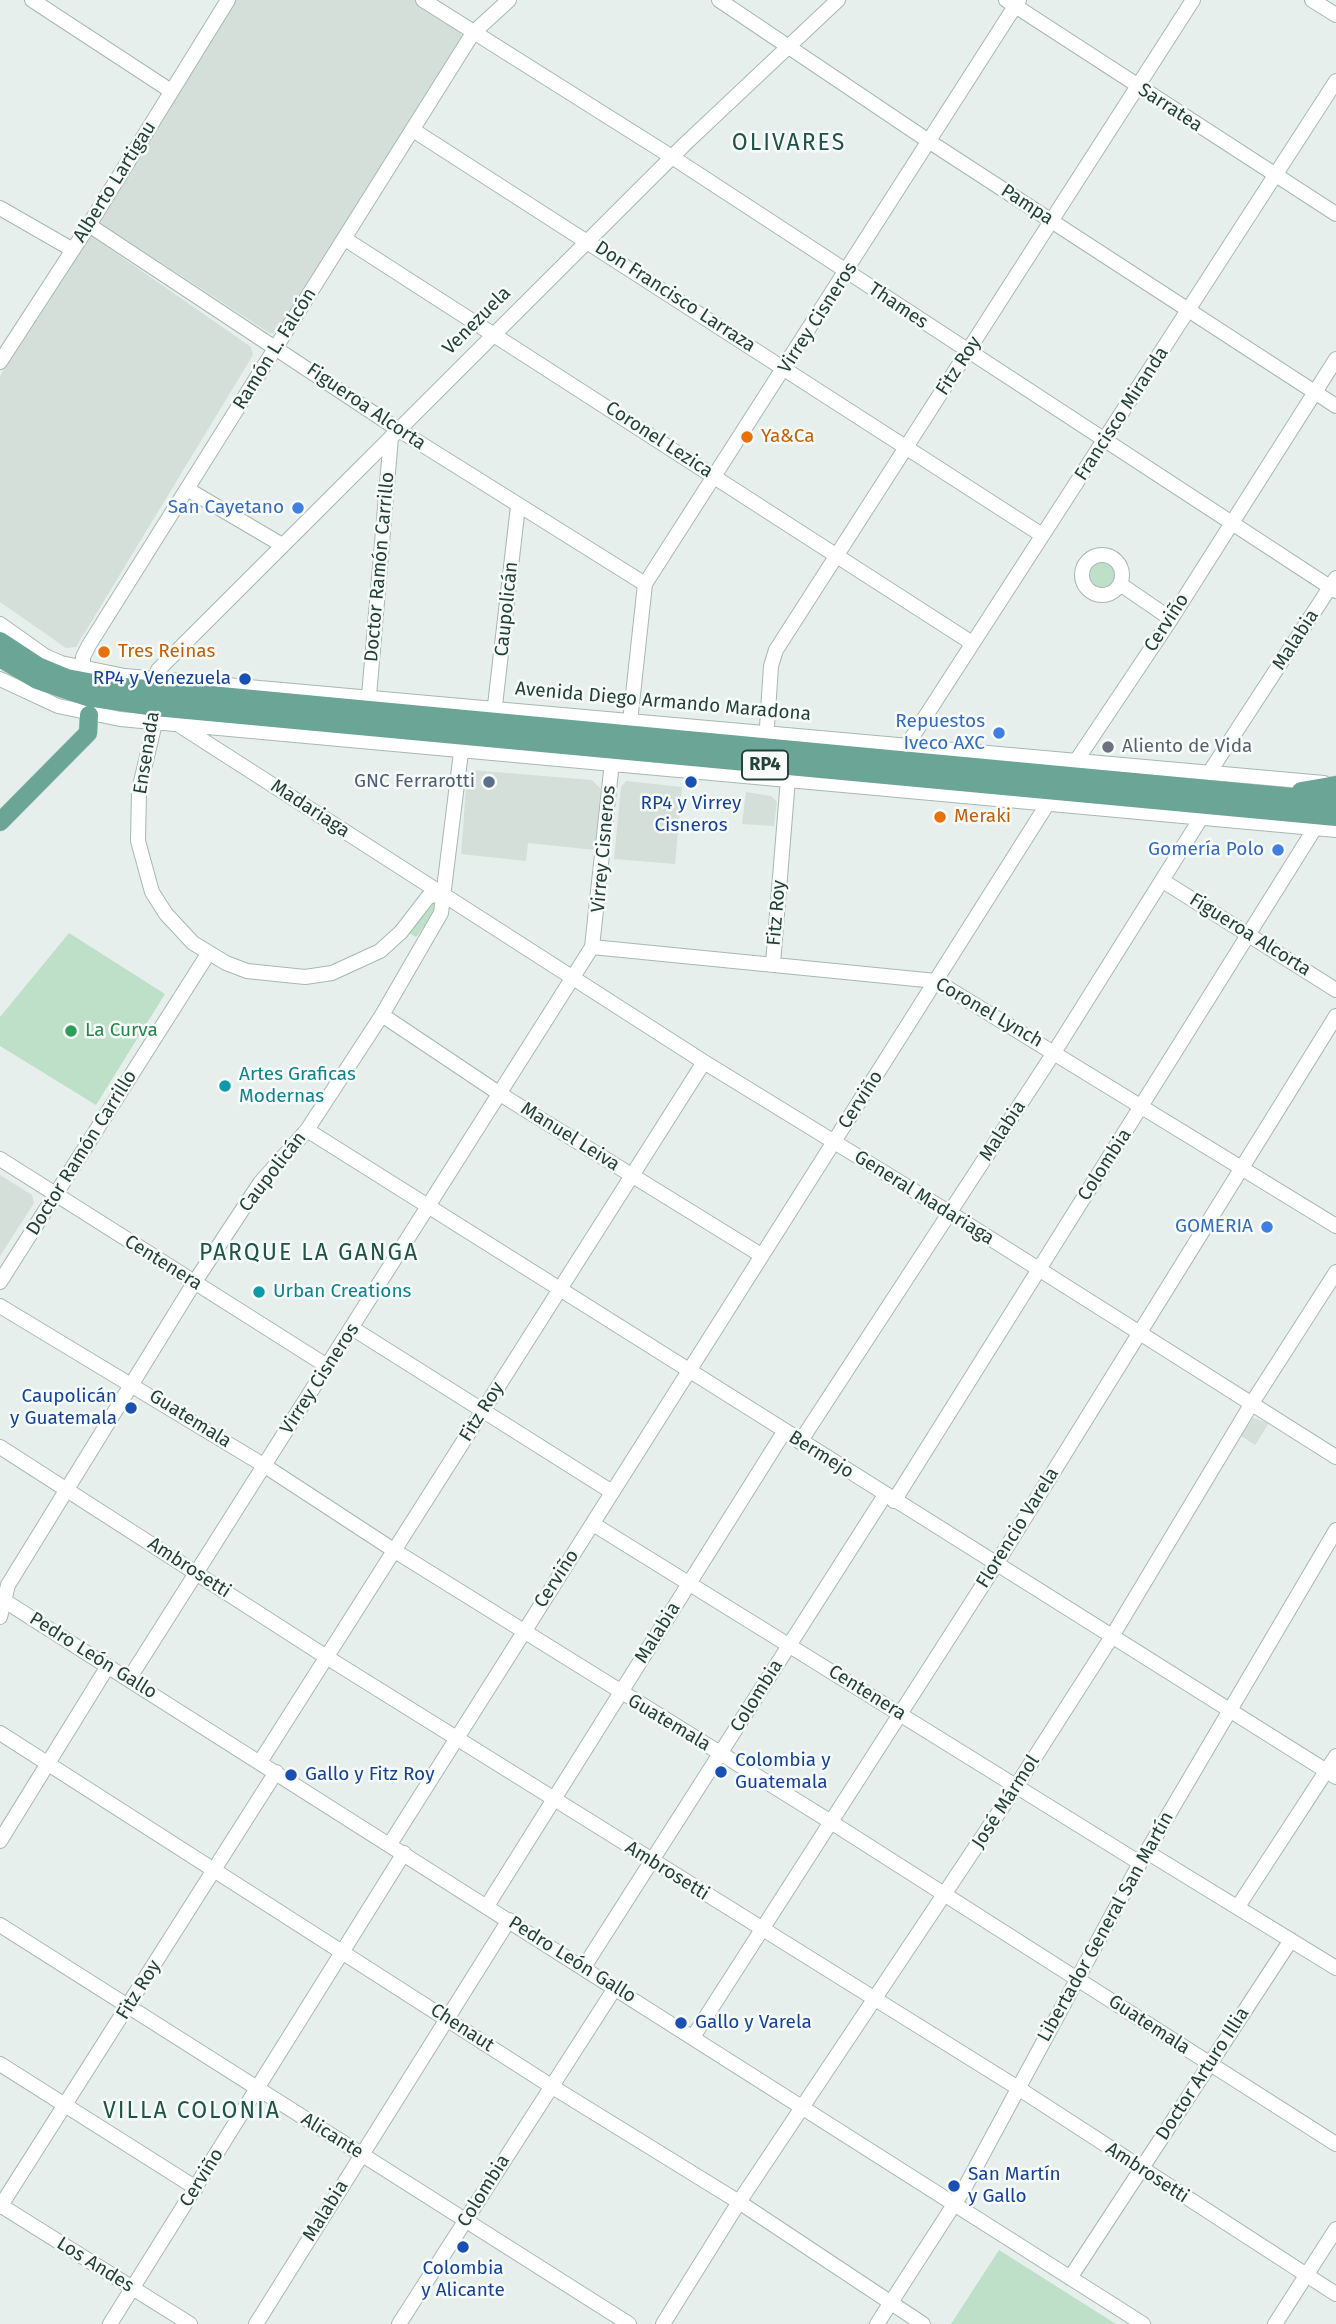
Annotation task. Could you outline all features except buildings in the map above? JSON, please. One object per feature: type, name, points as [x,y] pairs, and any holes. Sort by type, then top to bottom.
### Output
[{"type":"main road","name":"Avenida Diego Armando Maradona","points":[[0,641],[38,666],[85,691]]},
{"type":"main road","name":"Avenida Diego Armando Maradona","points":[[0,658],[37,680],[85,691],[466,744],[614,756],[693,758],[789,773],[1053,797],[1104,796],[1200,811],[1336,817]]},
{"type":"main road","points":[[0,822],[88,733],[85,691]]},
{"type":"main road","name":"Avenida Diego Armando Maradona","points":[[155,700],[493,715],[1073,767],[1336,801]]},
{"type":"main road","points":[[693,758],[747,775],[789,773]]},
{"type":"main road","points":[[1278,795],[1336,784]]},
{"type":"main road","points":[[918,790],[1053,797]]},
{"type":"main road","points":[[1104,796],[1141,812],[1200,811]]},
{"type":"street","points":[[32,0],[171,91]]},
{"type":"street","name":"Alberto Lartigau","points":[[0,362],[89,225],[228,0]]},
{"type":"street","name":"Thames","points":[[423,0],[672,157],[968,353],[1231,522],[1334,585]]},
{"type":"street","name":"Ramón L. Falcón","points":[[85,691],[89,645],[473,33],[509,0]]},
{"type":"street","name":"Pampa","points":[[719,0],[930,142],[1336,406]]},
{"type":"street","name":"Venezuela","points":[[155,700],[165,659],[672,157],[838,0]]},
{"type":"street","name":"Fitz Roy","points":[[766,740],[773,657],[1193,0]]},
{"type":"street","points":[[1312,0],[1336,15]]},
{"type":"street","name":"Sarratea","points":[[1013,2],[1138,87],[1336,215]]},
{"type":"street","name":"Virrey Cisneros","points":[[129,1679],[593,947],[614,756],[626,728],[645,584],[930,142],[1013,2]]},
{"type":"street","name":"Francisco Miranda","points":[[907,745],[1336,81]]},
{"type":"street","name":"Don Francisco Larraza","points":[[413,130],[1042,535]]},
{"type":"street","points":[[0,208],[73,250]]},
{"type":"street","name":"Figueroa Alcorta","points":[[89,225],[276,346],[395,433],[645,584]]},
{"type":"street","name":"Coronel Lezica","points":[[345,239],[972,643]]},
{"type":"street","name":"Cerviño","points":[[390,1844],[761,1255],[1336,359]]},
{"type":"street","name":"Doctor Ramón Carrillo","points":[[369,696],[395,433]]},
{"type":"street","points":[[187,489],[282,545]]},
{"type":"street","name":"Caupolicán","points":[[493,715],[518,506]]},
{"type":"street","points":[[1120,584],[1171,619]]},
{"type":"street","name":"Malabia","points":[[1209,773],[1334,585]]},
{"type":"street","name":"Avenida Diego Armando Maradona","points":[[0,624],[46,656],[85,691]]},
{"type":"street","name":"Avenida Diego Armando Maradona","points":[[0,679],[50,703],[85,691],[155,700],[369,696],[493,715]]},
{"type":"street","name":"Avenida Diego Armando Maradona","points":[[155,700],[179,725],[466,744]]},
{"type":"street","name":"Ensenada","points":[[155,700],[139,790],[138,841],[142,864],[152,892],[166,914],[180,932],[208,954],[247,971],[305,977],[332,973],[363,961],[401,932],[428,897],[441,893]]},
{"type":"street","points":[[466,744],[493,715]]},
{"type":"street","name":"Madariaga","points":[[179,725],[441,893]]},
{"type":"street","name":"Avenida Diego Armando Maradona","points":[[766,740],[907,745],[1073,767],[1209,773],[1336,784]]},
{"type":"street","name":"Caupolicán","points":[[0,1617],[8,1585],[194,1283],[260,1183],[307,1130],[424,946],[444,905],[441,893],[447,878],[466,744]]},
{"type":"street","name":"Avenida Diego Armando Maradona","points":[[614,756],[747,775]]},
{"type":"street","name":"Fitz Roy","points":[[773,963],[789,773]]},
{"type":"street","name":"Avenida Diego Armando Maradona","points":[[789,773],[918,790]]},
{"type":"street","name":"Avenida Diego Armando Maradona","points":[[1053,797],[1141,812]]},
{"type":"street","name":"Avenida Diego Armando Maradona","points":[[1200,811],[1336,830]]},
{"type":"street","name":"Malabia","points":[[800,1442],[1163,881],[1200,811]]},
{"type":"street","name":"Colombia","points":[[584,1967],[789,1644],[889,1498],[1038,1270],[1315,828]]},
{"type":"street","name":"Figueroa Alcorta","points":[[1163,881],[1336,990]]},
{"type":"street","name":"General Madariaga","points":[[441,893],[704,1062],[950,1213],[1336,1457]]},
{"type":"street","points":[[401,932],[424,946]]},
{"type":"street","name":"Coronel Lynch","points":[[593,947],[936,981],[1055,1051],[1336,1226]]},
{"type":"street","name":"Doctor Ramón Carrillo","points":[[0,1282],[208,954]]},
{"type":"street","name":"Manuel Leiva","points":[[382,1015],[500,1094],[761,1255]]},
{"type":"street","name":"Florencio Varela","points":[[693,2037],[995,1566],[1336,1016]]},
{"type":"street","name":"Fitz Roy","points":[[260,1762],[704,1062]]},
{"type":"street","name":"Bermejo","points":[[307,1130],[561,1288],[995,1566],[1331,1774]]},
{"type":"street","name":"Centenera","points":[[0,1159],[327,1366]]},
{"type":"street","name":"José Mármol","points":[[663,2324],[739,2202],[1017,1785],[1111,1638],[1252,1403],[1336,1272]]},
{"type":"street","name":"Guatemala","points":[[0,1306],[265,1465],[395,1551],[831,1822],[1336,2144]]},
{"type":"street","points":[[352,1328],[612,1492]]},
{"type":"street","name":"Malabia","points":[[487,1906],[784,1432]]},
{"type":"street","name":"Ambrosetti","points":[[0,1447],[455,1738],[1018,2088],[1336,2294]]},
{"type":"street","name":"Centenera","points":[[593,1524],[688,1586],[789,1644],[1017,1785],[1144,1857],[1239,1905],[1336,1968]]},
{"type":"street","name":"Libertador General San Martín","points":[[877,2324],[955,2203],[1144,1857],[1228,1709],[1336,1530]]},
{"type":"street","name":"Pedro León Gallo","points":[[3,1599],[1143,2324]]},
{"type":"street","points":[[0,1841],[108,1666]]},
{"type":"street","name":"Chenaut","points":[[0,1733],[551,2086],[739,2202],[923,2324]]},
{"type":"street","points":[[1239,1905],[1331,1774],[1336,1756]]},
{"type":"street","name":"Fitz Roy","points":[[0,2206],[276,1772]]},
{"type":"street","name":"Cerviño","points":[[110,2324],[404,1853]]},
{"type":"street","name":"Malabia","points":[[256,2324],[509,1920]]},
{"type":"street","name":"Alicante","points":[[0,1925],[629,2324]]},
{"type":"street","name":"Doctor Arturo Illia","points":[[1070,2278],[1291,1940]]},
{"type":"street","name":"Colombia","points":[[402,2323],[615,1988]]},
{"type":"street","points":[[0,2064],[197,2188]]},
{"type":"street","name":"Los Andes","points":[[0,2206],[190,2324]]},
{"type":"street","points":[[1275,2324],[1336,2229]]},
{"type":"shaded area","points":[[232,0],[414,0],[459,29],[462,36],[278,331],[271,334],[97,221]]},
{"type":"shaded area","points":[[90,235],[251,347],[253,355],[76,647],[66,648],[0,602],[0,376],[83,236]]},
{"type":"shaded area","points":[[471,770],[592,780],[601,789],[595,850],[528,843],[526,861],[461,854],[467,774]]},
{"type":"shaded area","points":[[626,781],[682,787],[675,864],[614,859],[621,787]]},
{"type":"shaded area","points":[[746,792],[771,796],[777,802],[774,826],[742,824]]},
{"type":"shaded area","points":[[0,1175],[32,1195],[34,1203],[0,1256]]},
{"type":"shaded area","points":[[1253,1418],[1269,1423],[1255,1445],[1241,1436]]},
{"type":"green space","points":[[1102,561],[1112,565],[1116,575],[1112,585],[1102,589],[1092,585],[1088,575],[1092,565]]},
{"type":"green space","points":[[433,901],[439,907],[416,937],[409,933]]},
{"type":"green space","name":"La Curva","points":[[69,933],[165,994],[96,1105],[0,1046],[0,1017]]},
{"type":"green space","points":[[999,2250],[1116,2324],[951,2324]]},
{"type":"place","name":"Ya&Ca","points":[[747,437]]},
{"type":"place","name":"San Cayetano","points":[[298,508]]},
{"type":"place","name":"Tres Reinas","points":[[104,652]]},
{"type":"place","name":"RP4 y Venezuela","points":[[245,679]]},
{"type":"place","name":"Repuestos Iveco AXC","points":[[999,733]]},
{"type":"place","name":"Aliento de Vida","points":[[1108,747]]},
{"type":"place","name":"GNC Ferrarotti","points":[[489,782]]},
{"type":"place","name":"RP4 y Virrey Cisneros","points":[[691,782]]},
{"type":"place","name":"Meraki","points":[[940,817]]},
{"type":"place","name":"Gomería Polo","points":[[1278,850]]},
{"type":"place","name":"La Curva","points":[[71,1031]]},
{"type":"place","name":"Artes Graficas Modernas","points":[[225,1086]]},
{"type":"place","name":"GOMERIA","points":[[1267,1227]]},
{"type":"place","name":"Urban Creations","points":[[259,1292]]},
{"type":"place","name":"Caupolicán y Guatemala","points":[[131,1408]]},
{"type":"place","name":"Colombia y Guatemala","points":[[721,1772]]},
{"type":"place","name":"Gallo y Fitz Roy","points":[[291,1775]]},
{"type":"place","name":"Gallo y Varela","points":[[681,2023]]},
{"type":"place","name":"San Martín y Gallo","points":[[954,2186]]},
{"type":"place","name":"Colombia y Alicante","points":[[463,2247]]},
{"type":"district","name":"OLIVARES","points":[[789,144]]},
{"type":"district","name":"PARQUE LA GANGA","points":[[309,1254]]},
{"type":"district","name":"VILLA COLONIA","points":[[192,2112]]}]
